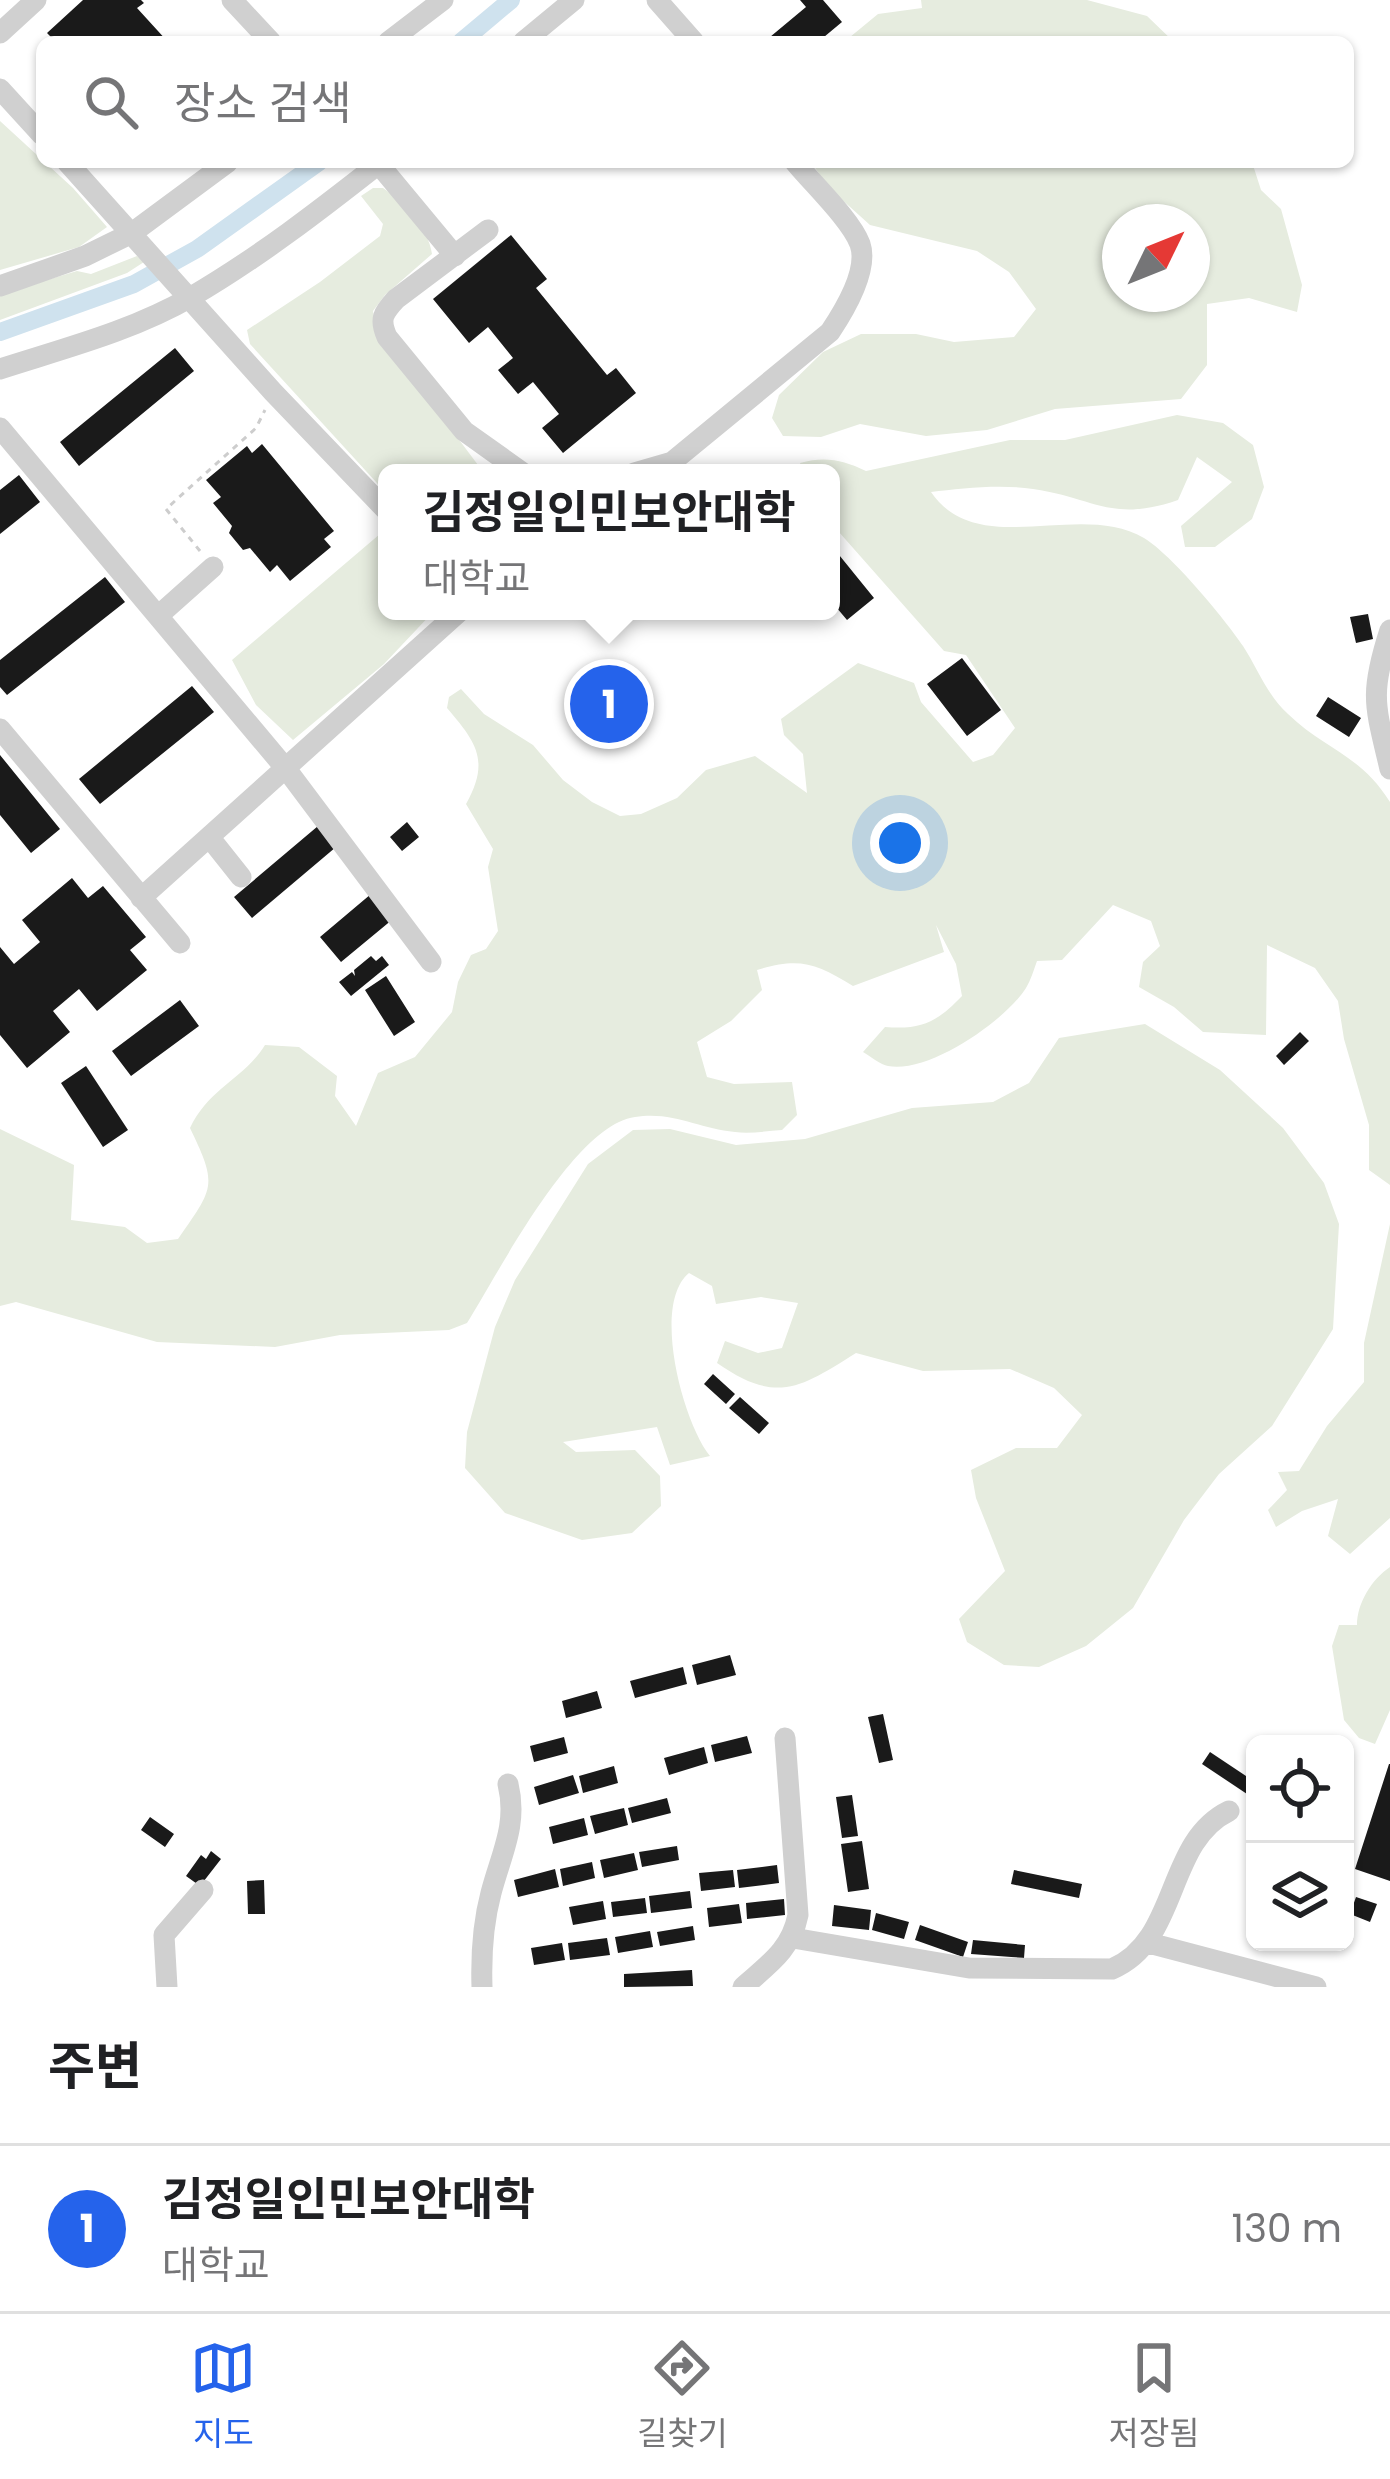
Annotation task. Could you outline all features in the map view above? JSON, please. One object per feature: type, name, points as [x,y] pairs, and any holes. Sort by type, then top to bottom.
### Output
[{"type":"street","points":[[0,33],[36,0]]},
{"type":"street","points":[[232,0],[265,36]]},
{"type":"street","points":[[396,36],[442,0]]},
{"type":"street","points":[[531,36],[574,0]]},
{"type":"street","points":[[657,0],[689,36]]},
{"type":"street","points":[[0,89],[36,128]]},
{"type":"street","points":[[72,168],[378,502]]},
{"type":"street","points":[[0,286],[85,256],[132,233],[220,168]]},
{"type":"street","points":[[0,369],[116,332],[274,244],[371,168]]},
{"type":"street","points":[[384,168],[455,256]]},
{"type":"street","points":[[665,464],[830,332],[844,312],[862,260],[860,243],[800,168]]},
{"type":"street","points":[[488,230],[396,299],[381,323],[387,337],[464,431],[510,464]]},
{"type":"street","points":[[0,428],[286,770],[430,962]]},
{"type":"street","points":[[158,616],[213,567]]},
{"type":"street","points":[[142,898],[450,620]]},
{"type":"street","points":[[1390,630],[1375,677],[1374,701],[1390,770]]},
{"type":"street","points":[[0,728],[180,943]]},
{"type":"street","points":[[210,838],[241,877]]},
{"type":"street","points":[[742,1987],[794,1938],[798,1915],[785,1738]]},
{"type":"street","points":[[482,1987],[490,1895],[511,1835],[513,1806],[508,1784]]},
{"type":"street","points":[[794,1938],[969,1968],[1112,1969],[1130,1961],[1149,1943],[1197,1836],[1211,1819],[1228,1811]]},
{"type":"street","points":[[167,1987],[164,1935],[203,1890]]},
{"type":"street","points":[[1149,1943],[1316,1987]]},
{"type":"path","points":[[213,567],[166,509],[256,428],[273,392]]},
{"type":"shaded area","points":[[921,0],[1087,0],[1147,16],[1168,36],[851,36],[878,14],[922,8]]},
{"type":"shaded area","points":[[0,121],[36,154],[36,168],[51,168],[107,227],[79,247],[0,270]]},
{"type":"shaded area","points":[[815,168],[1254,168],[1261,190],[1281,209],[1302,285],[1297,312],[1249,298],[1210,304],[1210,204],[1102,204],[1102,312],[1207,312],[1207,365],[1181,399],[1055,409],[987,430],[926,436],[860,424],[821,437],[783,436],[772,418],[779,395],[823,352],[861,334],[916,334],[954,342],[1014,337],[1036,309],[1009,272],[977,251],[870,225],[829,188]]},
{"type":"shaded area","points":[[383,188],[407,208],[426,235],[432,254],[373,311],[376,329],[477,464],[378,464],[378,484],[250,344],[247,330],[380,236],[383,224],[361,196]]},
{"type":"shaded area","points":[[137,256],[144,262],[127,273],[0,320],[0,294],[77,271],[91,274]]},
{"type":"shaded area","points":[[1177,415],[1223,423],[1253,445],[1264,487],[1252,519],[1215,547],[1185,547],[1181,526],[1232,482],[1197,457],[1178,500],[1136,509],[1021,488],[931,492],[951,512],[975,523],[1002,527],[1090,524],[1118,528],[1156,546],[1223,620],[1281,707],[1367,773],[1390,802],[1390,1185],[1369,1170],[1369,1125],[1338,1001],[1315,968],[1267,945],[1266,1035],[1203,1032],[1174,1007],[1139,987],[1143,962],[1160,946],[1151,921],[1113,905],[1062,960],[1037,961],[1016,1001],[984,1029],[944,1053],[905,1066],[885,1065],[863,1052],[885,1027],[928,1022],[962,996],[956,964],[936,925],[944,952],[853,986],[807,965],[757,970],[762,990],[731,1021],[697,1042],[707,1077],[734,1084],[792,1082],[797,1115],[782,1130],[753,1133],[662,1116],[635,1117],[612,1126],[563,1172],[467,1323],[449,1330],[340,1335],[275,1347],[157,1342],[16,1302],[0,1306],[0,1129],[74,1165],[71,1220],[125,1227],[147,1243],[178,1239],[208,1186],[205,1162],[190,1128],[207,1103],[265,1045],[299,1047],[337,1076],[335,1096],[356,1126],[378,1073],[415,1057],[452,1012],[458,982],[471,955],[486,949],[498,931],[488,867],[493,849],[466,804],[477,776],[477,753],[447,708],[449,697],[461,689],[484,714],[533,745],[563,780],[620,816],[641,814],[677,798],[706,770],[755,756],[807,793],[803,754],[784,735],[781,719],[858,663],[914,683],[921,702],[973,762],[993,755],[1015,728],[966,655],[944,651],[840,533],[840,464],[800,463],[834,460],[866,471],[1010,440],[1065,440]]},
{"type":"shaded area","points":[[378,536],[378,620],[426,620],[384,664],[293,740],[256,705],[232,660]]},
{"type":"shaded area","points":[[1145,1024],[1220,1070],[1283,1128],[1324,1183],[1339,1224],[1333,1329],[1272,1426],[1219,1474],[1184,1520],[1133,1608],[1086,1646],[1039,1667],[1004,1665],[967,1642],[959,1619],[1005,1571],[976,1498],[971,1470],[1016,1448],[1057,1448],[1082,1415],[1054,1388],[1010,1369],[923,1371],[856,1353],[803,1383],[772,1387],[756,1384],[717,1363],[725,1341],[758,1353],[782,1348],[798,1303],[761,1297],[716,1304],[712,1286],[689,1273],[678,1288],[672,1310],[675,1364],[690,1418],[710,1456],[670,1465],[657,1427],[563,1442],[576,1452],[635,1450],[660,1476],[661,1506],[632,1533],[582,1540],[505,1513],[465,1468],[467,1432],[495,1327],[515,1280],[588,1164],[633,1130],[670,1129],[736,1145],[805,1139],[912,1108],[993,1102],[1029,1083],[1059,1038]]},
{"type":"shaded area","points":[[1390,1224],[1390,1518],[1350,1554],[1328,1536],[1338,1499],[1302,1511],[1276,1527],[1268,1510],[1287,1490],[1278,1472],[1299,1471],[1327,1426],[1364,1382],[1364,1343]]},
{"type":"shaded area","points":[[1390,1567],[1390,1710],[1375,1744],[1359,1738],[1344,1720],[1332,1646],[1339,1625],[1357,1625],[1367,1592]]},
{"type":"building","points":[[83,0],[141,0],[144,3],[137,8],[163,36],[50,36],[47,33]]},
{"type":"building","points":[[800,0],[823,0],[842,22],[825,36],[771,36],[806,7]]},
{"type":"building","points":[[511,235],[547,279],[536,288],[607,375],[616,368],[636,393],[563,453],[542,428],[559,414],[533,382],[518,394],[498,370],[513,358],[488,327],[469,343],[433,299]]},
{"type":"building","points":[[175,348],[194,371],[79,466],[60,442]]},
{"type":"building","points":[[262,444],[334,531],[324,539],[331,547],[290,581],[277,565],[270,572],[250,548],[243,550],[229,533],[232,526],[213,503],[221,497],[206,480],[247,446],[252,453]]},
{"type":"building","points":[[19,475],[40,502],[0,534],[0,490]]},
{"type":"building","points":[[840,556],[874,598],[847,620],[840,612]]},
{"type":"building","points":[[105,577],[125,602],[7,695],[0,687],[0,660]]},
{"type":"building","points":[[1368,614],[1373,639],[1356,643],[1350,617]]},
{"type":"building","points":[[962,658],[1001,710],[967,736],[927,684]]},
{"type":"building","points":[[192,686],[214,712],[100,804],[79,779]]},
{"type":"building","points":[[1328,697],[1361,718],[1349,737],[1316,716]]},
{"type":"building","points":[[0,755],[60,829],[31,853],[0,815]]},
{"type":"building","points":[[407,822],[419,837],[402,851],[390,837]]},
{"type":"building","points":[[318,826],[336,847],[252,918],[234,897]]},
{"type":"building","points":[[72,878],[88,898],[103,886],[146,937],[130,950],[147,970],[97,1011],[79,989],[53,1011],[70,1032],[27,1068],[0,1035],[0,947],[14,964],[40,942],[22,920]]},
{"type":"building","points":[[371,894],[393,919],[341,962],[320,937]]},
{"type":"building","points":[[371,956],[376,961],[382,956],[389,965],[351,996],[339,982],[352,972],[355,976],[354,970]]},
{"type":"building","points":[[386,976],[415,1022],[394,1036],[365,990]]},
{"type":"building","points":[[180,1000],[199,1026],[131,1076],[112,1051]]},
{"type":"building","points":[[1300,1032],[1309,1041],[1284,1065],[1276,1056]]},
{"type":"building","points":[[86,1066],[128,1130],[103,1147],[61,1083]]},
{"type":"building","points":[[713,1374],[735,1394],[726,1404],[704,1384]]},
{"type":"building","points":[[740,1397],[769,1423],[759,1434],[729,1408]]},
{"type":"building","points":[[730,1655],[736,1675],[697,1685],[692,1665]]},
{"type":"building","points":[[683,1667],[687,1684],[635,1698],[630,1681]]},
{"type":"building","points":[[597,1691],[602,1708],[566,1718],[562,1701]]},
{"type":"building","points":[[883,1714],[893,1760],[879,1763],[868,1717]]},
{"type":"building","points":[[747,1736],[752,1753],[715,1762],[711,1745]]},
{"type":"building","points":[[564,1737],[568,1753],[534,1762],[530,1746]]},
{"type":"building","points":[[704,1747],[708,1763],[669,1775],[664,1758]]},
{"type":"building","points":[[1210,1752],[1246,1776],[1246,1793],[1202,1764]]},
{"type":"building","points":[[1390,1764],[1390,1881],[1355,1869]]},
{"type":"building","points":[[614,1766],[618,1783],[583,1793],[579,1776]]},
{"type":"building","points":[[573,1775],[579,1793],[539,1805],[534,1787]]},
{"type":"building","points":[[852,1795],[858,1836],[842,1838],[836,1797]]},
{"type":"building","points":[[667,1798],[671,1813],[632,1823],[628,1808]]},
{"type":"building","points":[[624,1808],[628,1825],[595,1834],[590,1816]]},
{"type":"building","points":[[150,1817],[174,1834],[165,1847],[141,1830]]},
{"type":"building","points":[[584,1818],[588,1835],[553,1844],[549,1827]]},
{"type":"building","points":[[862,1841],[869,1889],[848,1892],[841,1844]]},
{"type":"building","points":[[677,1846],[679,1860],[642,1867],[639,1852]]},
{"type":"building","points":[[211,1851],[221,1859],[200,1886],[186,1876],[201,1855],[206,1859]]},
{"type":"building","points":[[634,1853],[638,1870],[604,1878],[600,1860]]},
{"type":"building","points":[[592,1862],[595,1878],[563,1886],[560,1869]]},
{"type":"building","points":[[777,1865],[779,1883],[739,1888],[737,1870]]},
{"type":"building","points":[[555,1869],[559,1887],[518,1897],[514,1880]]},
{"type":"building","points":[[733,1870],[735,1887],[701,1891],[699,1873]]},
{"type":"building","points":[[1014,1870],[1082,1884],[1079,1898],[1011,1884]]},
{"type":"building","points":[[264,1880],[265,1914],[248,1914],[247,1881]]},
{"type":"building","points":[[690,1891],[692,1908],[651,1913],[649,1896]]},
{"type":"building","points":[[1356,1897],[1377,1904],[1370,1922],[1354,1916]]},
{"type":"building","points":[[645,1898],[647,1913],[613,1917],[611,1902]]},
{"type":"building","points":[[784,1899],[785,1915],[747,1919],[746,1903]]},
{"type":"building","points":[[603,1901],[606,1919],[573,1925],[569,1907]]},
{"type":"building","points":[[739,1904],[742,1923],[709,1927],[707,1908]]},
{"type":"building","points":[[834,1905],[871,1910],[869,1930],[832,1926]]},
{"type":"building","points":[[876,1913],[909,1922],[904,1939],[872,1930]]},
{"type":"building","points":[[920,1925],[968,1942],[963,1957],[915,1940]]},
{"type":"building","points":[[693,1926],[695,1940],[660,1946],[657,1932]]},
{"type":"building","points":[[650,1931],[653,1947],[618,1953],[615,1937]]},
{"type":"building","points":[[607,1938],[610,1955],[570,1960],[568,1943]]},
{"type":"building","points":[[973,1940],[1025,1945],[1024,1958],[971,1954]]},
{"type":"building","points":[[562,1943],[565,1960],[534,1965],[531,1948]]},
{"type":"building","points":[[692,1970],[693,1986],[624,1987],[624,1974]]},
{"type":"waterway","points":[[468,36],[511,0]]},
{"type":"waterway","points":[[0,332],[134,284],[197,249],[311,168]]},
{"type":"place","name":"김정일인민보안대학","points":[[609,704]]}]
